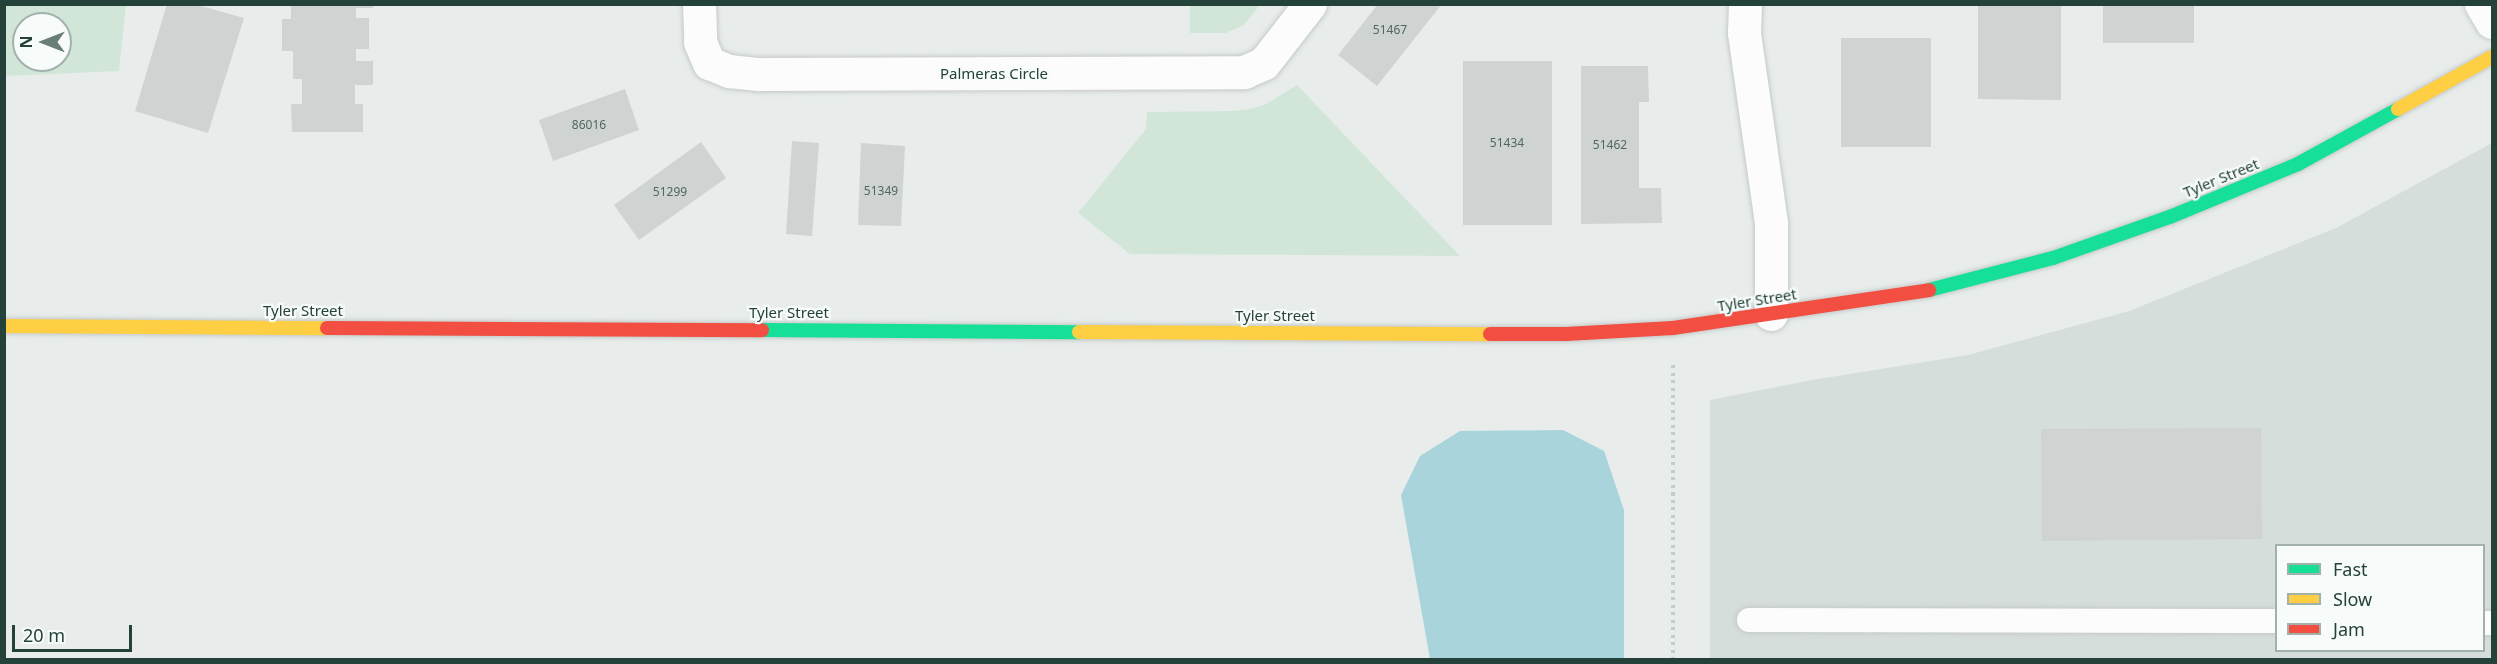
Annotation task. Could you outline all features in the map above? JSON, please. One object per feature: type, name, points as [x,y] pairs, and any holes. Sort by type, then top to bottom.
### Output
[{"type":"street","name":"Palmeras Circle","points":[[699,4],[700,42],[710,63],[729,71],[759,74],[1214,74],[1244,72],[1263,63],[1310,4]]},
{"type":"street","points":[[1745,4],[1744,33],[1771,223],[1771,314]]},
{"type":"street","points":[[2481,4],[2493,22]]},
{"type":"street","name":"Tyler Street","points":[[4,326],[1555,334],[1673,328],[1912,295],[2075,251],[2172,216],[2298,164],[2493,57]]},
{"type":"lane","points":[[1749,620],[2275,621]]},
{"type":"path","points":[[1673,328],[1674,660]]},
{"type":"shaded area","points":[[2492,143],[2492,659],[1710,660],[1710,400],[1812,380],[1968,355],[2129,311],[2336,228]]},
{"type":"green space","points":[[1190,4],[1260,5],[1244,25],[1226,33],[1190,33]]},
{"type":"green space","points":[[4,5],[126,5],[119,71],[5,76]]},
{"type":"green space","points":[[1297,85],[1460,256],[1130,254],[1078,213],[1146,129],[1147,112],[1250,109],[1266,104]]},
{"type":"water","points":[[1563,430],[1604,451],[1624,510],[1624,659],[1430,659],[1401,495],[1420,456],[1460,431]]},
{"type":"building","points":[[167,4],[194,4],[244,18],[208,133],[135,111]]},
{"type":"building","points":[[1378,4],[1442,4],[1377,86],[1338,55]]},
{"type":"building","points":[[1985,4],[2061,6],[2061,100],[1978,99],[1978,6]]},
{"type":"building","points":[[2103,4],[2194,4],[2194,43],[2103,43]]},
{"type":"building","points":[[291,5],[373,5],[373,8],[356,8],[356,18],[369,18],[369,49],[356,49],[356,61],[373,61],[373,85],[355,85],[355,104],[363,104],[363,132],[292,132],[291,104],[302,104],[302,79],[293,79],[293,51],[282,51],[282,19],[291,19]]},
{"type":"building","points":[[1841,38],[1931,38],[1931,147],[1841,147]]},
{"type":"building","points":[[1463,61],[1552,61],[1552,225],[1463,225]]},
{"type":"building","points":[[1581,66],[1648,66],[1649,102],[1639,102],[1639,188],[1661,188],[1662,223],[1581,224]]},
{"type":"building","points":[[625,89],[639,130],[553,161],[539,120]]},
{"type":"building","points":[[792,141],[819,143],[812,236],[786,234]]},
{"type":"building","points":[[701,142],[726,178],[639,240],[614,205]]},
{"type":"building","points":[[861,143],[905,146],[901,226],[858,225]]},
{"type":"building","points":[[2261,428],[2262,539],[2042,541],[2041,429]]},
{"type":"traffic: fast","points":[[1929,290],[2053,258],[2172,216],[2298,164],[2398,109]]},
{"type":"traffic: fast","points":[[762,330],[1079,332]]},
{"type":"traffic: slow","points":[[2398,109],[2492,57]]},
{"type":"traffic: slow","points":[[4,326],[327,328]]},
{"type":"traffic: slow","points":[[1079,332],[1490,334]]},
{"type":"traffic: jam","points":[[1490,334],[1566,334],[1673,328],[1929,290]]},
{"type":"traffic: jam","points":[[327,328],[762,330]]}]
